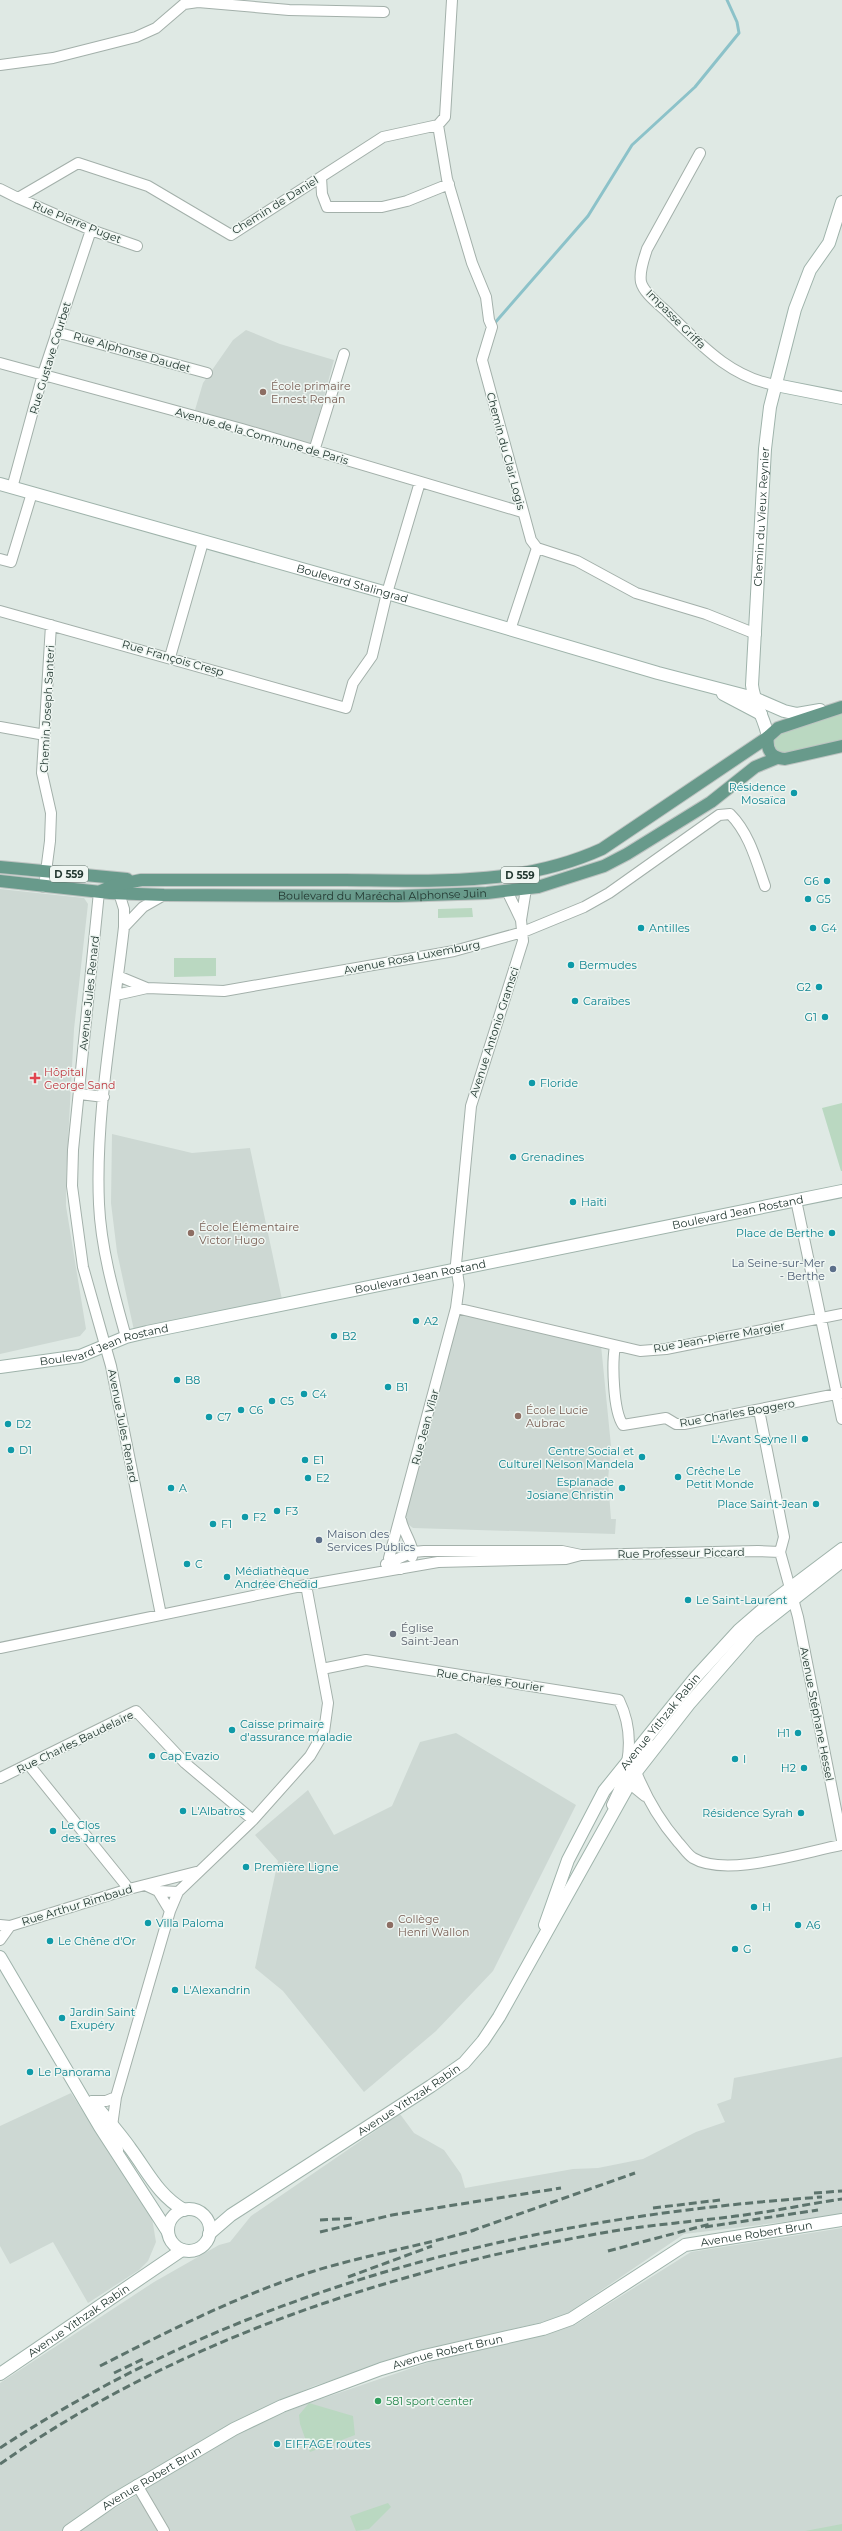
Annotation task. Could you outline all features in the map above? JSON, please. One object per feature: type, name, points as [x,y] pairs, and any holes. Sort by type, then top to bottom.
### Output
[{"type":"main road","name":"Boulevard du Maréchal Alphonse Juin","points":[[0,868],[101,876],[138,881],[428,881],[520,875],[555,867],[590,855],[618,840],[768,737],[778,728],[842,707]]},
{"type":"main road","points":[[768,737],[768,750],[777,758],[794,758],[842,746]]},
{"type":"main road","name":"Boulevard du Maréchal Alphonse Juin","points":[[0,881],[100,892],[116,890],[164,895],[398,896],[526,889],[558,882],[604,866],[711,802],[755,767],[777,758]]},
{"type":"main road","points":[[101,876],[116,890]]},
{"type":"main road","name":"Boulevard du Maréchal Alphonse Juin","points":[[116,890],[138,881]]},
{"type":"street","points":[[438,125],[445,117],[452,0]]},
{"type":"street","points":[[0,65],[53,58],[136,37],[156,28],[184,4],[198,2],[289,10],[384,12]]},
{"type":"street","name":"Chemin de Daniel","points":[[18,198],[78,163],[148,186],[231,235],[383,137],[438,125]]},
{"type":"street","name":"Chemin du Clair Logis","points":[[438,125],[449,184],[472,263],[486,297],[489,320],[492,327],[482,360],[510,457],[522,512],[530,540],[537,548]]},
{"type":"street","name":"Impasse Griffa","points":[[700,153],[647,249],[642,266],[641,282],[650,296],[706,350],[728,366],[753,379],[776,385]]},
{"type":"street","points":[[320,177],[322,194],[327,207],[382,207],[407,201],[449,184]]},
{"type":"street","points":[[0,189],[18,198]]},
{"type":"street","name":"Rue Pierre Puget","points":[[18,198],[91,230],[137,246]]},
{"type":"street","name":"Chemin du Vieux Reynier","points":[[761,714],[754,698],[752,685],[765,449],[770,407],[795,309],[810,270],[829,243],[842,202]]},
{"type":"street","name":"Rue Gustave Courbet","points":[[12,488],[43,374],[91,230]]},
{"type":"street","name":"Rue Alphonse Daudet","points":[[56,332],[206,374]]},
{"type":"street","points":[[314,451],[344,354]]},
{"type":"street","name":"Avenue de la Commune de Paris","points":[[0,363],[314,451],[522,512]]},
{"type":"street","points":[[776,385],[842,398]]},
{"type":"street","points":[[387,593],[420,482]]},
{"type":"street","name":"Boulevard Stalingrad","points":[[0,484],[387,593],[510,630],[754,698],[797,714],[842,707]]},
{"type":"street","points":[[0,559],[11,562],[32,493]]},
{"type":"street","points":[[170,657],[203,542]]},
{"type":"street","points":[[510,630],[537,548],[576,561],[636,593],[706,614],[756,634]]},
{"type":"street","name":"Rue François Cresp","points":[[0,611],[170,657],[346,708],[353,683],[372,656],[387,593]]},
{"type":"street","name":"Chemin Joseph Santeri","points":[[44,887],[51,813],[42,773],[51,625]]},
{"type":"street","name":"Boulevard Stalingrad","points":[[704,684],[761,714]]},
{"type":"street","points":[[761,714],[768,737]]},
{"type":"street","points":[[0,727],[45,735]]},
{"type":"street","name":"Avenue Rosa Luxemburg","points":[[116,995],[147,988],[224,991],[454,951],[523,932],[584,907],[609,893],[719,815],[730,814],[738,822],[750,844],[765,886]]},
{"type":"street","name":"Avenue Antonio Gramsci","points":[[458,1290],[457,1266],[471,1106],[521,950],[523,932],[522,920],[526,889]]},
{"type":"street","points":[[116,890],[124,909],[124,926],[104,1097],[99,1204],[105,1252],[126,1337]]},
{"type":"street","name":"Avenue Antonio Gramsci","points":[[507,891],[522,920]]},
{"type":"street","name":"Avenue Jules Renard","points":[[100,892],[73,1150],[72,1186],[76,1228],[83,1267],[105,1346],[161,1615]]},
{"type":"street","points":[[124,926],[144,907],[164,895]]},
{"type":"street","name":"Avenue Rosa Luxemburg","points":[[118,976],[147,988]]},
{"type":"street","points":[[80,1094],[104,1097]]},
{"type":"street","name":"Boulevard Jean Rostand","points":[[0,1367],[80,1356],[126,1337],[457,1266],[842,1191]]},
{"type":"street","points":[[796,1200],[839,1394],[842,1419]]},
{"type":"street","name":"Rue Jean Vilar","points":[[390,1562],[400,1518],[456,1308],[458,1290]]},
{"type":"street","name":"Rue Jean-Pierre Margier","points":[[456,1308],[640,1351],[666,1349],[842,1314]]},
{"type":"street","name":"Rue Charles Boggero","points":[[615,1346],[613,1358],[617,1402],[619,1419],[623,1425],[666,1418],[676,1424],[684,1424],[839,1394]]},
{"type":"street","points":[[760,1410],[784,1537],[780,1552]]},
{"type":"street","points":[[390,1562],[404,1568],[413,1552],[404,1535],[400,1518]]},
{"type":"street","name":"Rue Professeur Piccard","points":[[362,1575],[413,1552],[436,1550],[562,1551],[581,1555],[780,1552]]},
{"type":"street","name":"Avenue Yithzak Rabin","points":[[541,1940],[549,1911],[580,1834],[604,1791],[628,1769],[752,1632],[792,1593],[842,1550]]},
{"type":"street","name":"Avenue Stéphane Hessel","points":[[780,1552],[792,1593],[842,1840]]},
{"type":"street","name":"Rue Professeur Piccard","points":[[362,1575],[444,1561],[566,1559],[581,1555]]},
{"type":"street","name":"Avenue Yithzak Rabin","points":[[209,2234],[232,2215],[464,2063],[483,2041],[499,2017],[580,1873],[629,1783],[628,1769],[651,1742],[685,1690],[739,1630],[792,1593],[842,1561]]},
{"type":"street","points":[[0,1648],[306,1585],[362,1575]]},
{"type":"street","points":[[120,2157],[112,2126],[116,2097],[170,1911],[180,1889],[196,1872],[253,1820],[310,1756],[324,1732],[328,1703],[306,1585]]},
{"type":"street","name":"Rue Charles Fourier","points":[[322,1669],[366,1660],[619,1700],[629,1739],[628,1769]]},
{"type":"street","name":"Rue Charles Baudelaire","points":[[0,1778],[136,1711],[185,1763],[253,1820]]},
{"type":"street","points":[[629,1739],[651,1742]]},
{"type":"street","points":[[29,1765],[129,1889]]},
{"type":"street","points":[[628,1769],[662,1824],[692,1857],[707,1863],[723,1866],[744,1865],[842,1844]]},
{"type":"street","points":[[580,1873],[585,1856],[616,1796],[628,1769]]},
{"type":"street","points":[[629,1783],[645,1797]]},
{"type":"street","name":"Rue Arthur Rimbaud","points":[[0,1940],[5,1926],[129,1889],[196,1872]]},
{"type":"street","points":[[168,1880],[180,1889]]},
{"type":"street","name":"Rue Arthur Rimbaud","points":[[145,1885],[158,1890],[180,1889]]},
{"type":"street","points":[[158,1890],[170,1911]]},
{"type":"street","points":[[0,1956],[47,2040],[169,2234],[172,2242],[182,2250],[196,2250],[202,2246],[209,2234],[208,2222],[204,2216]]},
{"type":"street","points":[[77,2086],[92,2101],[130,2147],[162,2194],[169,2201],[184,2210],[192,2210],[204,2216],[232,2215]]},
{"type":"street","points":[[92,2101],[106,2101],[116,2097]]},
{"type":"street","points":[[169,2234],[172,2218],[184,2210]]},
{"type":"street","name":"Avenue Robert Brun","points":[[69,2531],[84,2519],[137,2485],[234,2429],[310,2396],[381,2369],[424,2356],[543,2329],[571,2319],[685,2245],[842,2220]]},
{"type":"street","name":"Avenue Yithzak Rabin","points":[[156,2266],[169,2234]]},
{"type":"street","name":"Avenue Yithzak Rabin","points":[[0,2374],[138,2282],[156,2266],[182,2250]]},
{"type":"street","points":[[137,2485],[164,2531]]},
{"type":"shaded area","name":"École primaire Ernest Renan","points":[[246,330],[280,344],[334,360],[311,444],[195,410],[203,383],[233,340]]},
{"type":"shaded area","name":"Hôpital George Sand","points":[[0,889],[84,898],[88,904],[74,1029],[66,1179],[66,1206],[86,1329],[80,1336],[0,1354]]},
{"type":"shaded area","name":"École Élémentaire Victor Hugo","points":[[112,1134],[192,1153],[250,1148],[283,1304],[135,1335],[117,1252],[111,1203]]},
{"type":"shaded area","name":"École Lucie Aubrac","points":[[456,1308],[601,1345],[611,1446],[608,1480],[611,1519],[616,1519],[615,1534],[413,1528],[400,1518]]},
{"type":"shaded area","name":"Collège Henri Wallon","points":[[456,1733],[576,1805],[493,1971],[436,2031],[364,2092],[283,1991],[255,1968],[278,1861],[255,1835],[308,1790],[334,1835],[392,1806],[420,1742]]},
{"type":"shaded area","points":[[842,2057],[842,2215],[684,2234],[562,2317],[435,2348],[314,2386],[262,2409],[66,2531],[0,2531],[0,2383],[154,2282],[219,2245],[230,2242],[251,2216],[400,2114],[414,2133],[444,2150],[461,2174],[465,2188],[573,2169],[598,2168],[643,2159],[696,2132],[725,2122],[717,2104],[731,2099],[734,2078]]},
{"type":"shaded area","points":[[71,2093],[152,2218],[156,2242],[148,2261],[139,2270],[88,2303],[53,2242],[10,2264],[0,2246],[0,2126]]},
{"type":"shaded area","points":[[842,2228],[842,2531],[75,2531],[132,2498],[222,2437],[306,2404],[471,2348],[514,2341],[575,2325],[691,2252]]},
{"type":"green space","points":[[842,707],[842,746],[772,755],[772,731]]},
{"type":"green space","points":[[472,908],[473,917],[438,918],[438,909]]},
{"type":"green space","points":[[174,958],[216,958],[216,976],[174,977]]},
{"type":"green space","points":[[842,1103],[842,1171],[841,1171],[822,1108]]},
{"type":"green space","points":[[309,2403],[353,2416],[355,2435],[310,2452],[300,2424],[299,2415]]},
{"type":"green space","points":[[388,2503],[391,2507],[369,2529],[356,2531],[350,2516]]},
{"type":"green space","points":[[842,2524],[842,2531],[805,2531]]},
{"type":"waterway","points":[[493,325],[588,216],[632,145],[695,87],[739,33],[737,22],[727,0]]},
{"type":"railway","points":[[471,2231],[635,2173]]},
{"type":"railway","points":[[320,2232],[392,2215],[561,2188]]},
{"type":"railway","points":[[814,2193],[842,2191]]},
{"type":"railway","points":[[0,2448],[94,2392],[192,2343],[292,2303],[394,2269],[499,2242],[605,2222],[713,2207],[822,2197]]},
{"type":"railway","points":[[0,2464],[68,2420],[139,2381],[212,2346],[288,2316],[366,2290],[444,2267],[523,2248],[619,2230],[749,2214],[842,2199]]},
{"type":"railway","points":[[653,2208],[720,2200]]},
{"type":"railway","points":[[705,2227],[818,2210]]},
{"type":"railway","points":[[320,2220],[356,2218]]},
{"type":"railway","points":[[608,2251],[710,2224]]},
{"type":"railway","points":[[100,2366],[204,2315],[284,2281],[372,2255],[475,2230]]},
{"type":"railway","points":[[348,2277],[432,2246]]},
{"type":"railway","points":[[114,2373],[143,2359]]},
{"type":"place","name":"École primaire Ernest Renan","points":[[263,392]]},
{"type":"place","name":"Résidence Mosaïca","points":[[794,793]]},
{"type":"place","name":"G6","points":[[827,881]]},
{"type":"place","name":"G5","points":[[808,899]]},
{"type":"place","name":"Antilles","points":[[641,928]]},
{"type":"place","name":"G4","points":[[813,928]]},
{"type":"place","name":"Bermudes","points":[[571,965]]},
{"type":"place","name":"G2","points":[[819,987]]},
{"type":"place","name":"Caraïbes","points":[[575,1001]]},
{"type":"place","name":"G1","points":[[825,1017]]},
{"type":"place","name":"Hôpital George Sand","points":[[35,1078]]},
{"type":"place","name":"Floride","points":[[532,1083]]},
{"type":"place","name":"Grenadines","points":[[513,1157]]},
{"type":"place","name":"Haïti","points":[[573,1202]]},
{"type":"place","name":"École Élémentaire Victor Hugo","points":[[191,1233]]},
{"type":"place","name":"Place de Berthe","points":[[832,1233]]},
{"type":"place","name":"La Seine-sur-Mer - Berthe","points":[[833,1269]]},
{"type":"place","name":"A2","points":[[416,1321]]},
{"type":"place","name":"B2","points":[[334,1336]]},
{"type":"place","name":"B8","points":[[177,1380]]},
{"type":"place","name":"B1","points":[[388,1387]]},
{"type":"place","name":"C4","points":[[304,1394]]},
{"type":"place","name":"C5","points":[[272,1401]]},
{"type":"place","name":"C6","points":[[241,1410]]},
{"type":"place","name":"École Lucie Aubrac","points":[[518,1416]]},
{"type":"place","name":"C7","points":[[209,1417]]},
{"type":"place","name":"D2","points":[[8,1424]]},
{"type":"place","name":"L'Avant Seyne II","points":[[805,1439]]},
{"type":"place","name":"D1","points":[[11,1450]]},
{"type":"place","name":"Centre Social et Culturel Nelson Mandela","points":[[642,1457]]},
{"type":"place","name":"E1","points":[[305,1460]]},
{"type":"place","name":"Crêche Le Petit Monde","points":[[678,1477]]},
{"type":"place","name":"E2","points":[[308,1478]]},
{"type":"place","name":"A","points":[[171,1488]]},
{"type":"place","name":"Esplanade Josiane Christin","points":[[622,1488]]},
{"type":"place","name":"Place Saint-Jean","points":[[816,1504]]},
{"type":"place","name":"F3","points":[[277,1511]]},
{"type":"place","name":"F2","points":[[245,1517]]},
{"type":"place","name":"F1","points":[[213,1524]]},
{"type":"place","name":"Maison des Services Publics","points":[[319,1540]]},
{"type":"place","name":"C","points":[[187,1564]]},
{"type":"place","name":"Médiathèque Andrée Chedid","points":[[227,1577]]},
{"type":"place","name":"Le Saint-Laurent","points":[[688,1600]]},
{"type":"place","name":"Église Saint-Jean","points":[[393,1634]]},
{"type":"place","name":"Caisse primaire d'assurance maladie","points":[[232,1730]]},
{"type":"place","name":"H1","points":[[798,1733]]},
{"type":"place","name":"Cap Evazio","points":[[152,1756]]},
{"type":"place","name":"I","points":[[735,1759]]},
{"type":"place","name":"H2","points":[[804,1768]]},
{"type":"place","name":"L'Albatros","points":[[183,1811]]},
{"type":"place","name":"Résidence Syrah","points":[[801,1813]]},
{"type":"place","name":"Le Clos des Jarres","points":[[53,1831]]},
{"type":"place","name":"Première Ligne","points":[[246,1867]]},
{"type":"place","name":"H","points":[[754,1907]]},
{"type":"place","name":"Villa Paloma","points":[[148,1923]]},
{"type":"place","name":"Collège Henri Wallon","points":[[390,1925]]},
{"type":"place","name":"A6","points":[[798,1925]]},
{"type":"place","name":"Le Chêne d'Or","points":[[50,1941]]},
{"type":"place","name":"G","points":[[735,1949]]},
{"type":"place","name":"L'Alexandrin","points":[[175,1990]]},
{"type":"place","name":"Jardin Saint Exupéry","points":[[62,2018]]},
{"type":"place","name":"Le Panorama","points":[[30,2072]]},
{"type":"place","name":"581 sport center","points":[[378,2401]]},
{"type":"place","name":"EIFFAGE routes","points":[[277,2444]]}]
